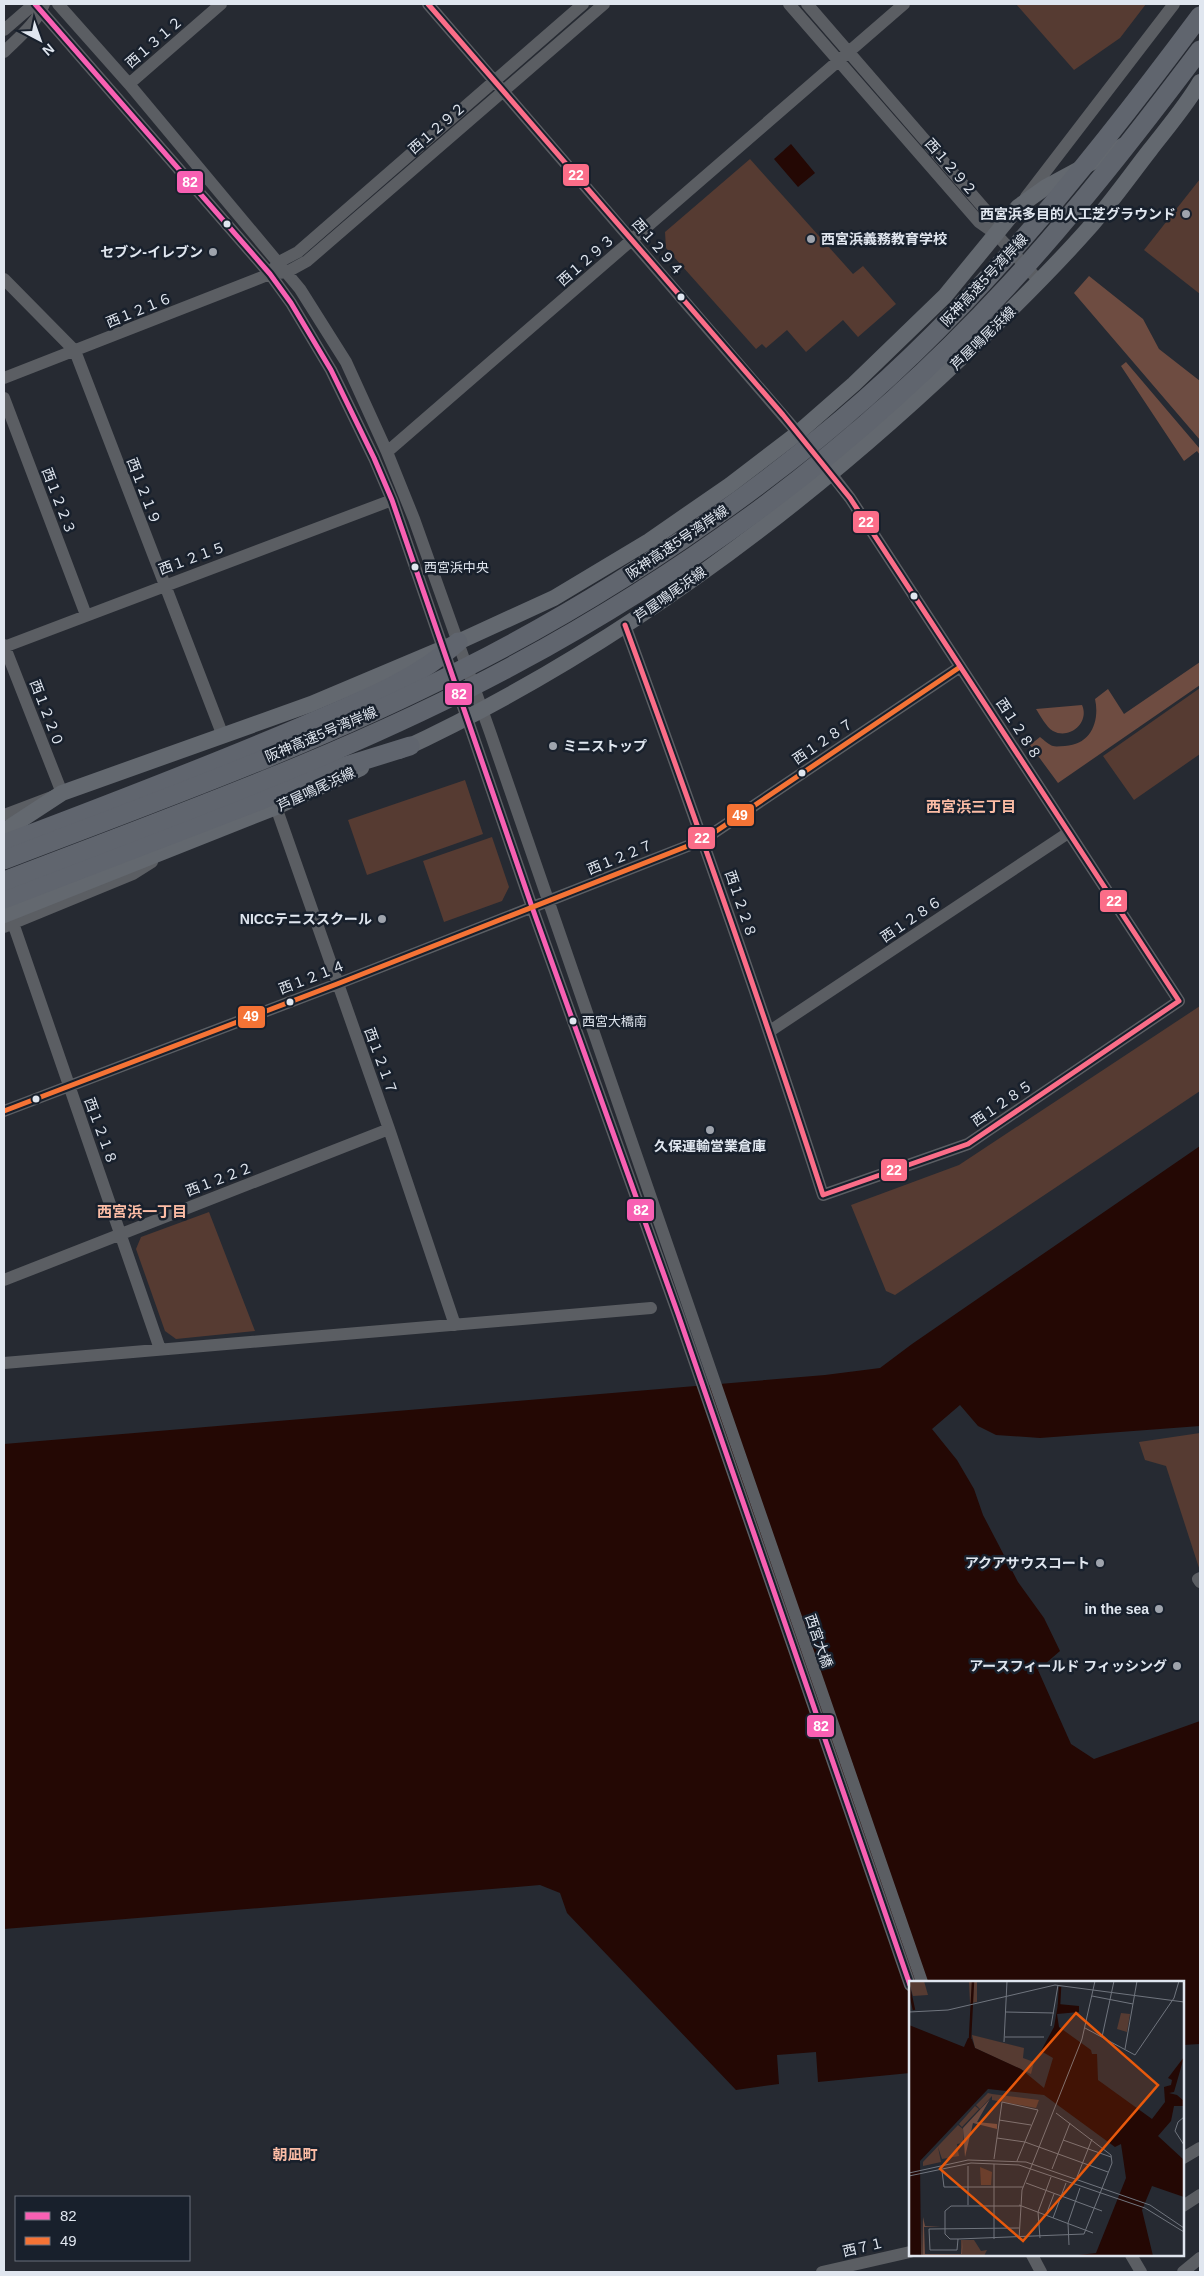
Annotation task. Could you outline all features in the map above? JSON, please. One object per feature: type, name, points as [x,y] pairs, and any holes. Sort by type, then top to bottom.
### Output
[{"type":"highway","name":"阪神高速5号湾岸線","points":[[4,860],[274,754],[423,689],[503,648],[577,606],[705,525],[822,436],[885,380],[993,273],[1098,149],[1200,16]]},
{"type":"highway","name":"阪神高速5号湾岸線","points":[[4,881],[281,773],[430,707],[511,666],[590,622],[652,584],[714,542],[834,452],[889,404],[957,339],[1007,287],[1061,226],[1116,159],[1200,50]]},
{"type":"highway","points":[[4,844],[161,784],[360,701],[404,681],[448,649]]},
{"type":"highway","points":[[4,899],[259,801],[320,774],[410,746]]},
{"type":"main road","points":[[4,831],[62,793],[311,704],[448,649],[554,598],[649,541],[730,485],[798,433],[854,384],[946,296],[1018,207],[1046,186],[1160,127],[1200,77]]},
{"type":"main road","name":"芦屋鳴尾浜線","points":[[7,922],[171,849],[276,807],[410,746],[537,680],[625,626],[727,554],[832,475],[943,376],[1040,282],[1089,228],[1200,82]]},
{"type":"main road","points":[[798,433],[832,475]]},
{"type":"street","points":[[58,4],[129,84],[300,288],[346,362],[387,452],[414,519],[448,649],[474,714],[532,908],[683,1312]]},
{"type":"street","name":"西１３１２","points":[[129,84],[221,4]]},
{"type":"street","name":"西１２９４","points":[[428,4],[798,433]]},
{"type":"street","name":"西１２９２","points":[[283,267],[583,4]]},
{"type":"street","name":"西１２９２","points":[[283,267],[307,261],[604,4]]},
{"type":"street","name":"西１２９２","points":[[790,4],[979,222],[996,234]]},
{"type":"street","name":"西１２９２","points":[[807,4],[988,213],[996,234]]},
{"type":"street","name":"西１２９３","points":[[387,452],[904,4]]},
{"type":"street","points":[[1018,207],[1174,4]]},
{"type":"street","points":[[4,30],[39,6]]},
{"type":"street","points":[[4,52],[31,26],[39,6]]},
{"type":"street","points":[[39,6],[270,274],[305,325],[331,370],[374,458],[392,500],[547,901],[683,1312]]},
{"type":"street","points":[[1118,192],[1147,165],[1200,94]]},
{"type":"street","points":[[996,234],[1040,282]]},
{"type":"street","name":"西１２１６","points":[[4,378],[270,274],[283,267]]},
{"type":"street","name":"西１２１９","points":[[4,279],[76,351],[223,736]]},
{"type":"street","name":"西１２２３","points":[[4,398],[86,615]]},
{"type":"street","name":"西１２８８","points":[[832,475],[850,498],[1179,1001]]},
{"type":"street","name":"西１２１５","points":[[4,646],[392,500]]},
{"type":"street","name":"西１２２８","points":[[625,626],[770,1031],[823,1195]]},
{"type":"street","name":"西１２２０","points":[[4,646],[62,793]]},
{"type":"street","name":"西１２８７","points":[[703,840],[960,667]]},
{"type":"street","points":[[4,815],[62,793]]},
{"type":"street","name":"西１２１７","points":[[276,807],[389,1129],[455,1325]]},
{"type":"street","name":"西１２８６","points":[[770,1031],[1068,833]]},
{"type":"street","name":"西１２２７","points":[[547,901],[703,840]]},
{"type":"street","name":"西１２１４","points":[[4,1111],[338,984],[547,901]]},
{"type":"street","name":"西１２１８","points":[[7,922],[69,1086],[160,1349]]},
{"type":"street","name":"西１２８５","points":[[823,1195],[968,1144],[1179,1001]]},
{"type":"street","name":"西１２２２","points":[[4,1280],[389,1129]]},
{"type":"street","points":[[4,1363],[651,1308]]},
{"type":"street","name":"西宮大橋","points":[[683,1312],[922,1981]]},
{"type":"street","name":"西宮大橋","points":[[683,1312],[909,1982]]},
{"type":"street","points":[[1184,2149],[1200,2140]]},
{"type":"street","points":[[1184,2157],[1200,2148]]},
{"type":"street","points":[[1184,2205],[1200,2195]]},
{"type":"street","name":"西７１","points":[[822,2272],[909,2252]]},
{"type":"street","points":[[1033,2256],[1041,2272]]},
{"type":"street","points":[[1132,2256],[1141,2272]]},
{"type":"street","points":[[1183,2272],[1200,2258]]},
{"type":"shaded area","points":[[1016,4],[1146,4],[1120,38],[1074,70]]},
{"type":"shaded area","points":[[791,144],[815,173],[798,187],[774,159]]},
{"type":"shaded area","points":[[750,159],[853,274],[863,266],[896,304],[858,337],[843,320],[806,352],[787,330],[766,348],[762,344],[756,349],[666,248],[665,232]]},
{"type":"shaded area","name":"西宮浜多目的人工芝グラウンド","points":[[1200,179],[1200,294],[1144,250]]},
{"type":"shaded area","points":[[1089,276],[1143,319],[1159,349],[1200,381],[1200,440],[1074,293]]},
{"type":"shaded area","points":[[1126,362],[1200,449],[1200,455],[1197,451],[1184,461],[1121,366]]},
{"type":"shaded area","points":[[1200,662],[1200,685],[1058,783],[1030,745],[1040,737],[1054,746],[1074,745],[1092,730],[1096,715],[1095,699],[1108,689],[1124,714]]},
{"type":"shaded area","points":[[1200,688],[1200,754],[1134,800],[1103,756]]},
{"type":"shaded area","points":[[1082,705],[1084,712],[1081,724],[1065,733],[1059,733],[1050,729],[1036,709]]},
{"type":"shaded area","points":[[465,780],[483,834],[367,875],[348,820]]},
{"type":"shaded area","points":[[492,837],[509,887],[502,901],[444,922],[423,861]]},
{"type":"shaded area","points":[[1200,1006],[1200,1091],[895,1295],[886,1291],[851,1205],[959,1165]]},
{"type":"shaded area","points":[[1200,1146],[1200,1426],[1040,1438],[996,1435],[978,1426],[960,1405],[932,1429],[957,1460],[974,1489],[983,1515],[1018,1582],[1044,1618],[1060,1651],[1038,1670],[1071,1744],[1094,1759],[1200,1721],[1200,2044],[1184,2045],[1184,1981],[909,1981],[909,2073],[818,2082],[816,2052],[777,2055],[779,2084],[736,2090],[567,1913],[560,1893],[540,1885],[4,1929],[4,1444],[825,1375],[880,1368]]},
{"type":"shaded area","points":[[209,1212],[255,1331],[176,1339],[165,1331],[136,1249],[141,1237]]},
{"type":"shaded area","points":[[1200,1433],[1200,1571],[1166,1466],[1145,1460],[1139,1442]]},
{"type":"transit line","name":"82","points":[[35,4],[270,274],[291,303],[331,370],[374,458],[392,500],[532,907],[678,1314],[909,1982]]},
{"type":"transit line","name":"22","points":[[428,4],[783,415],[850,498],[1179,1001],[968,1144],[823,1195],[727,909],[625,625]]},
{"type":"transit line","name":"49","points":[[4,1111],[337,984],[703,840],[960,667]]},
{"type":"place","name":"西宮浜多目的人工芝グラウンド","points":[[1186,214]]},
{"type":"place","name":"西宮浜義務教育学校","points":[[811,239]]},
{"type":"place","name":"セブン-イレブン","points":[[213,252]]},
{"type":"place","name":"西宮浜中央","points":[[415,567]]},
{"type":"place","name":"ミニストップ","points":[[553,746]]},
{"type":"place","name":"NICCテニススクール","points":[[382,919]]},
{"type":"place","name":"西宮大橋南","points":[[573,1021]]},
{"type":"place","name":"久保運輸営業倉庫","points":[[710,1130]]},
{"type":"place","name":"アクアサウスコート","points":[[1100,1563]]},
{"type":"place","name":"in the sea","points":[[1159,1609]]},
{"type":"place","name":"アースフィールド フィッシング","points":[[1177,1666]]},
{"type":"district","name":"西宮浜三丁目","points":[[971,807]]},
{"type":"district","name":"西宮浜一丁目","points":[[142,1212]]},
{"type":"district","name":"朝凪町","points":[[295,2155]]}]
